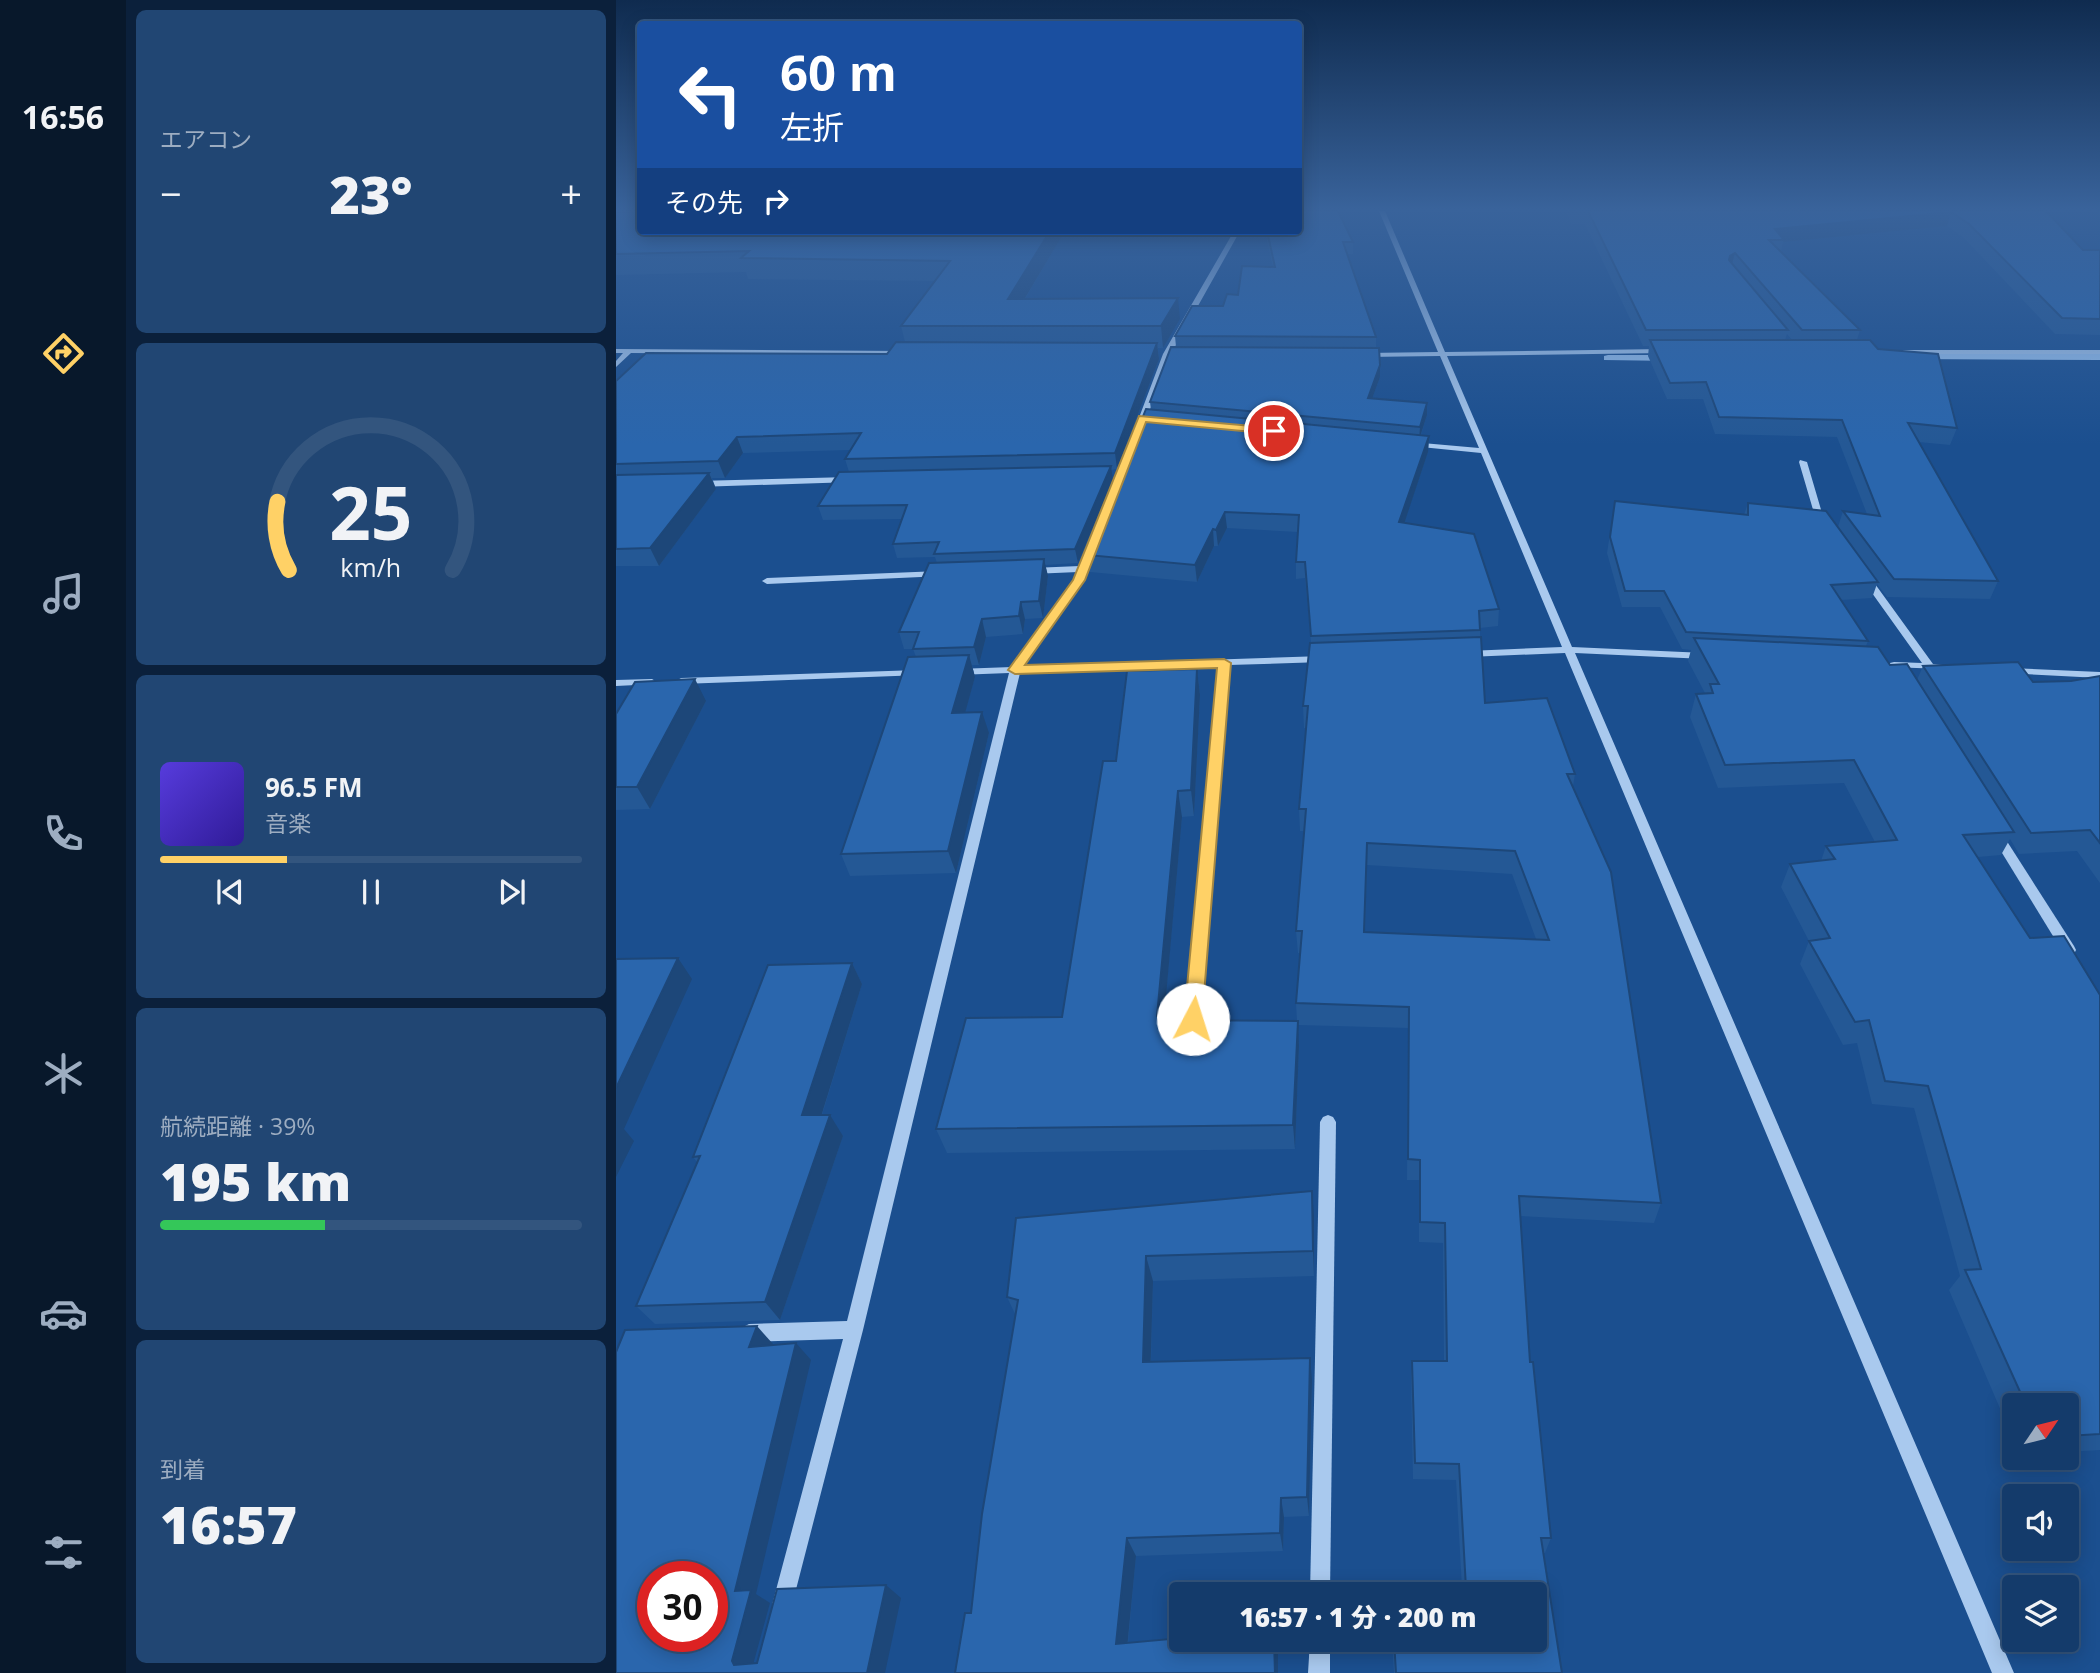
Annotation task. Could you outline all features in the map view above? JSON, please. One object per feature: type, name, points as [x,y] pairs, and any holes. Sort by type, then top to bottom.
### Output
[{"type":"street","points":[[1139,430],[1167,354],[1204,289]]},
{"type":"street","points":[[1415,289],[2003,1673]]},
{"type":"street","points":[[616,351],[919,353]]},
{"type":"street","points":[[616,365],[629,351]]},
{"type":"street","points":[[1360,355],[1672,351]]},
{"type":"street","points":[[1878,352],[2100,352]]},
{"type":"street","points":[[1153,354],[1181,354]]},
{"type":"street","points":[[1143,419],[1156,420]]},
{"type":"street","points":[[1402,443],[1484,451]]},
{"type":"street","points":[[1803,462],[1818,513],[1834,535]]},
{"type":"street","points":[[684,484],[862,480]]},
{"type":"street","points":[[778,1620],[853,1330],[1015,670],[1079,580],[1099,531]]},
{"type":"street","points":[[1858,568],[1930,667]]},
{"type":"street","points":[[1015,571],[1084,569]]},
{"type":"street","points":[[767,581],[946,574]]},
{"type":"street","points":[[1459,654],[1569,650],[1715,656]]},
{"type":"street","points":[[946,672],[1336,659]]},
{"type":"street","points":[[1193,1019],[1224,663]]},
{"type":"street","points":[[1890,669],[1956,668]]},
{"type":"street","points":[[1996,670],[2100,675]]},
{"type":"street","points":[[616,683],[932,672]]},
{"type":"street","points":[[1992,827],[2078,965]]},
{"type":"street","points":[[1320,1582],[1328,1122]]},
{"type":"street","points":[[728,1334],[853,1330]]},
{"type":"street","points":[[1319,1673],[1320,1652]]},
{"type":"building","points":[[929,289],[1014,289],[1008,299],[1178,298],[1161,326],[901,326]]},
{"type":"building","points":[[1239,289],[1359,289],[1376,337],[1175,336],[1192,306],[1223,306],[1227,294],[1238,295]]},
{"type":"building","points":[[1626,289],[1754,289],[1788,330],[1646,330]]},
{"type":"building","points":[[1766,289],[1819,289],[1860,330],[1802,330]]},
{"type":"building","points":[[2033,289],[2100,289],[2100,319],[2062,318]]},
{"type":"building","points":[[1650,340],[1870,340],[1878,349],[1938,354],[1957,428],[1908,423],[1998,581],[1894,579],[1843,511],[1880,516],[1842,420],[1719,417],[1706,382],[1670,383]]},
{"type":"building","points":[[896,342],[1157,343],[1115,453],[845,459],[861,433],[737,437],[718,461],[616,464],[616,381],[646,353],[887,354]]},
{"type":"building","points":[[1171,347],[1379,348],[1380,365],[1368,398],[1427,403],[1420,427],[1150,402]]},
{"type":"building","points":[[1146,409],[1429,436],[1399,522],[1474,534],[1499,609],[1479,611],[1480,630],[1311,636],[1305,562],[1296,562],[1299,515],[1225,512],[1195,565],[1087,555]]},
{"type":"building","points":[[1111,466],[1075,549],[934,554],[939,542],[893,544],[907,505],[818,506],[839,472]]},
{"type":"building","points":[[709,473],[650,548],[616,549],[616,475]]},
{"type":"building","points":[[1615,501],[1748,515],[1748,503],[1826,511],[1878,582],[1831,585],[1868,641],[1686,632],[1664,591],[1625,591],[1610,537]]},
{"type":"building","points":[[1044,559],[1039,601],[1021,602],[1019,616],[982,619],[974,647],[913,649],[919,632],[899,632],[929,563]]},
{"type":"building","points":[[1481,637],[1485,703],[1547,698],[1575,774],[1567,774],[1611,872],[1661,1203],[1519,1196],[1530,1362],[1533,1362],[1551,1538],[1541,1538],[1562,1673],[1396,1673],[1395,1652],[1547,1652],[1547,1582],[1466,1582],[1459,1464],[1415,1463],[1412,1361],[1447,1361],[1445,1223],[1420,1222],[1420,1160],[1408,1159],[1409,1007],[1296,1003],[1302,931],[1296,931],[1306,809],[1299,809],[1308,706],[1303,706],[1310,643]],"holes":[[[1367,843],[1515,851],[1549,940],[1364,932]]]},
{"type":"building","points":[[1694,638],[1878,647],[1890,665],[1907,664],[2014,832],[1963,835],[2030,938],[2064,936],[2100,995],[2100,1434],[2079,1435],[2079,1393],[2021,1393],[1965,1270],[1981,1269],[1928,1086],[1885,1081],[1869,1020],[1855,1022],[1809,941],[1830,938],[1790,864],[1835,859],[1826,846],[1897,840],[1854,760],[1725,765],[1696,694],[1713,693],[1710,684],[1719,684]]},
{"type":"building","points":[[969,655],[952,713],[982,712],[948,851],[841,854],[908,657]]},
{"type":"building","points":[[2018,662],[2033,682],[2071,681],[2100,676],[2100,843],[2090,830],[2031,833],[1923,666]]},
{"type":"building","points":[[1197,669],[1191,790],[1178,791],[1157,1016],[1170,1016],[1170,1020],[1298,1021],[1293,1125],[936,1129],[966,1018],[1062,1017],[1103,761],[1116,761],[1127,671]]},
{"type":"building","points":[[695,679],[637,787],[616,787],[616,714],[635,682]]},
{"type":"building","points":[[678,958],[616,1088],[616,959]]},
{"type":"building","points":[[852,963],[802,1115],[830,1115],[765,1302],[636,1306],[700,1156],[693,1157],[768,965]]},
{"type":"building","points":[[1312,1191],[1313,1251],[1146,1256],[1143,1362],[1310,1358],[1307,1497],[1281,1498],[1280,1533],[1127,1538],[1116,1644],[1169,1639],[1169,1652],[1274,1652],[1275,1673],[955,1673],[965,1613],[971,1613],[982,1514],[1018,1300],[1007,1297],[1016,1218]]},
{"type":"building","points":[[757,1326],[749,1347],[796,1343],[735,1591],[751,1590],[732,1661],[734,1665],[757,1663],[777,1589],[886,1585],[867,1673],[616,1673],[616,1352],[625,1330]]},
{"type":"waterway","points":[[1915,357],[2100,357]]},
{"type":"waterway","points":[[1608,358],[1673,358]]},
{"type":"route","points":[[1193,1019],[1224,663],[1015,670],[1079,580],[1143,419],[1274,431]]}]
